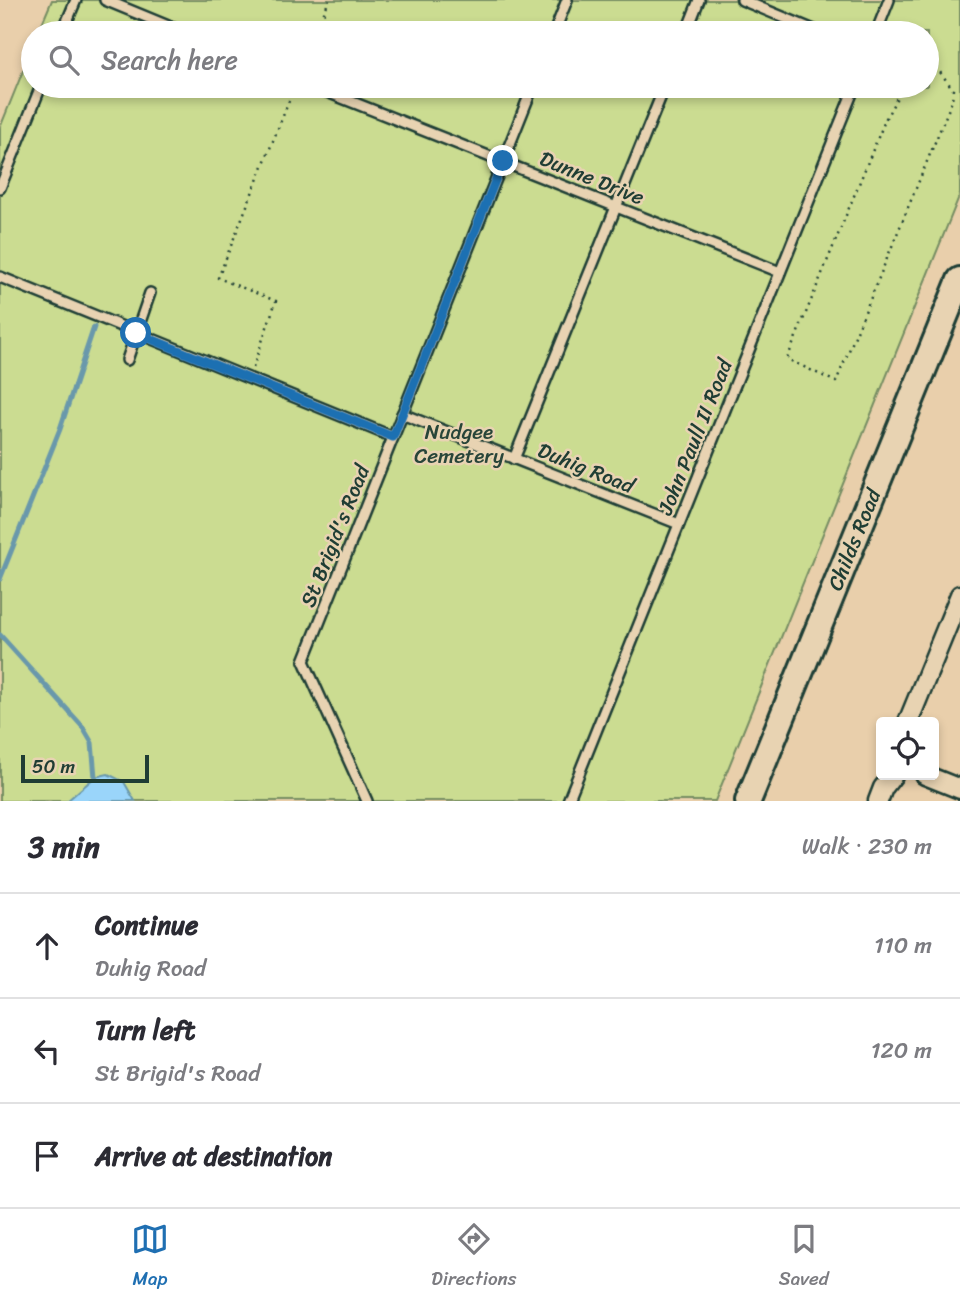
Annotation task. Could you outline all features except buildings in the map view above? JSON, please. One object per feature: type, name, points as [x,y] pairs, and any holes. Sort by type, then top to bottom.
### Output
[{"type":"main road","name":"Childs Road","points":[[748,801],[960,280]]},
{"type":"street","points":[[910,717],[960,595]]},
{"type":"street","points":[[878,801],[889,780]]},
{"type":"street","points":[[938,780],[960,789]]},
{"type":"lane","points":[[67,21],[76,0]]},
{"type":"lane","points":[[105,0],[156,21]]},
{"type":"lane","points":[[559,21],[567,0]]},
{"type":"lane","points":[[691,21],[699,0]]},
{"type":"lane","points":[[742,0],[792,21]]},
{"type":"lane","points":[[881,21],[889,0]]},
{"type":"lane","points":[[0,188],[36,98]]},
{"type":"lane","name":"Dunne Drive","points":[[343,98],[780,272]]},
{"type":"lane","name":"St Brigid's Road","points":[[367,801],[304,660],[528,98]]},
{"type":"lane","points":[[514,459],[660,98]]},
{"type":"lane","name":"John Paull II Road","points":[[568,801],[850,98]]},
{"type":"lane","points":[[0,277],[393,437]]},
{"type":"lane","points":[[127,359],[150,293]]},
{"type":"lane","name":"Duhig Road","points":[[402,414],[679,524]]},
{"type":"path","points":[[321,21],[329,0]]},
{"type":"path","points":[[897,98],[787,359],[836,382],[952,101],[953,89],[939,70]]},
{"type":"path","points":[[250,379],[276,301],[218,278],[290,98]]},
{"type":"green space","name":"Nudgee Cemetery","points":[[52,0],[960,0],[960,194],[715,801],[0,801],[0,128],[21,76],[21,98],[939,98],[939,21],[43,21]]},
{"type":"water","points":[[108,774],[124,782],[135,801],[67,801],[95,777]]},
{"type":"waterway","points":[[0,579],[60,429],[94,327]]},
{"type":"waterway","points":[[0,635],[82,726],[92,743],[95,777]]},
{"type":"route","points":[[136,333],[393,437],[503,161]]}]
